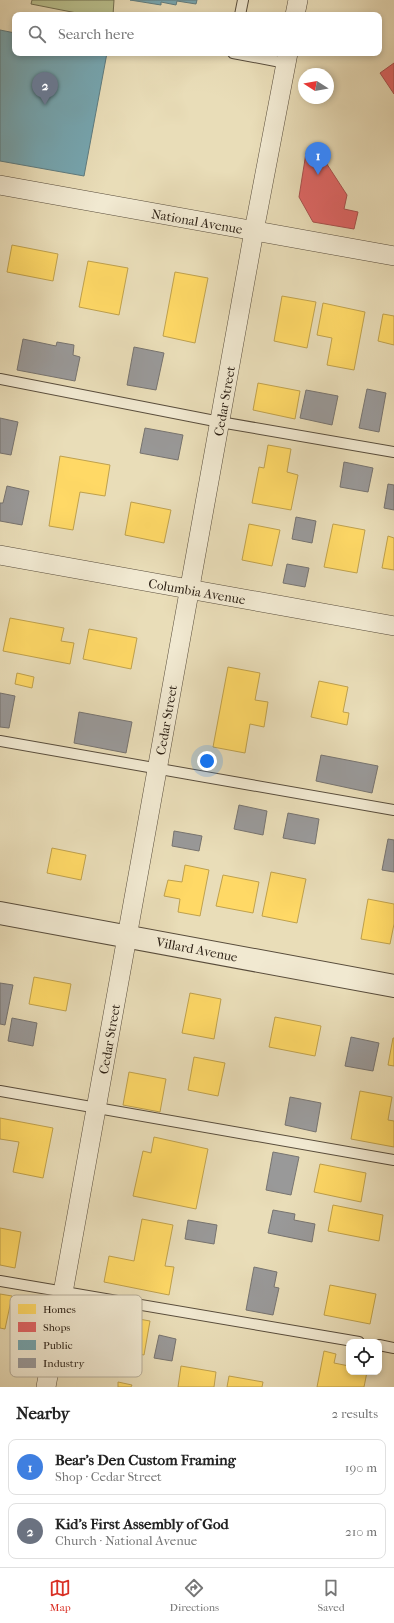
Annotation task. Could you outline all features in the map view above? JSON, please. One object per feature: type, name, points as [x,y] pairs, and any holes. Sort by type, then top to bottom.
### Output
[{"type":"street","points":[[296,12],[298,0]]},
{"type":"street","name":"Cedar Street","points":[[64,1293],[254,231],[287,58]]},
{"type":"street","name":"National Avenue","points":[[0,185],[394,256]]},
{"type":"street","name":"Columbia Avenue","points":[[0,555],[394,626]]},
{"type":"street","name":"Villard Avenue","points":[[0,913],[394,986]]},
{"type":"street","name":"Cedar Street","points":[[46,1387],[48,1377]]},
{"type":"lane","points":[[241,12],[243,0]]},
{"type":"lane","points":[[265,56],[287,58]]},
{"type":"lane","points":[[0,379],[220,422],[394,452]]},
{"type":"lane","points":[[0,741],[394,810]]},
{"type":"lane","points":[[0,1091],[394,1160]]},
{"type":"lane","points":[[0,1281],[76,1295]]},
{"type":"lane","points":[[142,1306],[346,1340]]},
{"type":"lane","points":[[382,1346],[394,1348]]},
{"type":"green space","points":[[32,0],[114,0],[113,12],[72,12],[31,4]]},
{"type":"building: Homes","points":[[12,245],[58,254],[53,281],[7,272]]},
{"type":"building: Homes","points":[[88,261],[128,268],[119,315],[79,307]]},
{"type":"building: Homes","points":[[175,272],[208,278],[195,343],[163,336]]},
{"type":"building: Homes","points":[[282,296],[316,302],[307,348],[274,341]]},
{"type":"building: Homes","points":[[323,303],[365,312],[354,370],[327,365],[332,338],[317,335]]},
{"type":"building: Homes","points":[[383,314],[394,316],[394,345],[378,341]]},
{"type":"building: Homes","points":[[258,383],[300,391],[295,419],[253,410]]},
{"type":"building: Homes","points":[[268,445],[291,449],[287,472],[298,475],[291,510],[252,503],[259,467],[264,468]]},
{"type":"building: Homes","points":[[60,456],[110,465],[105,496],[80,492],[73,530],[49,526]]},
{"type":"building: Homes","points":[[131,502],[171,510],[164,543],[125,535]]},
{"type":"building: Homes","points":[[249,524],[280,530],[272,566],[242,560]]},
{"type":"building: Homes","points":[[333,524],[365,530],[357,573],[324,567]]},
{"type":"building: Homes","points":[[388,536],[394,538],[394,570],[382,568]]},
{"type":"building: Homes","points":[[10,618],[64,628],[61,641],[74,643],[70,664],[3,651]]},
{"type":"building: Homes","points":[[89,629],[137,638],[131,669],[83,659]]},
{"type":"building: Homes","points":[[228,667],[260,673],[255,700],[268,702],[264,727],[250,724],[245,753],[213,747]]},
{"type":"building: Homes","points":[[17,673],[34,677],[32,688],[15,684]]},
{"type":"building: Homes","points":[[319,681],[348,687],[343,712],[349,713],[347,725],[311,717]]},
{"type":"building: Homes","points":[[52,848],[86,855],[81,880],[47,873]]},
{"type":"building: Homes","points":[[185,865],[209,870],[200,916],[178,912],[180,899],[164,896],[168,880],[182,882]]},
{"type":"building: Homes","points":[[271,872],[306,879],[297,923],[262,916]]},
{"type":"building: Homes","points":[[223,875],[259,882],[253,913],[216,906]]},
{"type":"building: Homes","points":[[368,899],[394,904],[394,924],[390,944],[361,939]]},
{"type":"building: Homes","points":[[34,977],[71,984],[66,1011],[29,1004]]},
{"type":"building: Homes","points":[[190,993],[221,999],[214,1039],[182,1033]]},
{"type":"building: Homes","points":[[275,1017],[321,1026],[315,1056],[269,1047]]},
{"type":"building: Homes","points":[[394,1038],[394,1066],[388,1065]]},
{"type":"building: Homes","points":[[194,1057],[225,1063],[218,1096],[188,1090]]},
{"type":"building: Homes","points":[[129,1072],[166,1079],[160,1112],[123,1105]]},
{"type":"building: Homes","points":[[360,1091],[392,1097],[388,1120],[394,1121],[394,1147],[351,1139]]},
{"type":"building: Homes","points":[[0,1118],[53,1128],[43,1178],[13,1172],[19,1142],[0,1139]]},
{"type":"building: Homes","points":[[154,1137],[208,1149],[196,1209],[133,1196],[143,1151],[151,1153]]},
{"type":"building: Homes","points":[[320,1164],[366,1173],[361,1202],[314,1192]]},
{"type":"building: Homes","points":[[333,1205],[383,1215],[379,1241],[328,1231]]},
{"type":"building: Homes","points":[[142,1219],[173,1225],[165,1266],[174,1267],[169,1295],[104,1282],[109,1256],[134,1261]]},
{"type":"building: Homes","points":[[0,1228],[21,1232],[15,1268],[0,1265]]},
{"type":"building: Homes","points":[[330,1285],[376,1294],[370,1324],[324,1315]]},
{"type":"building: Homes","points":[[0,1294],[10,1296],[10,1305],[5,1329],[0,1328]]},
{"type":"building: Homes","points":[[142,1320],[150,1321],[144,1355],[142,1355]]},
{"type":"building: Homes","points":[[324,1351],[336,1354],[334,1363],[346,1365],[346,1375],[366,1375],[364,1387],[317,1387]]},
{"type":"building: Homes","points":[[181,1366],[216,1372],[214,1387],[178,1387]]},
{"type":"building: Homes","points":[[229,1376],[263,1382],[262,1387],[227,1387]]},
{"type":"building: Homes","points":[[118,1382],[132,1385],[131,1387],[118,1387]]},
{"type":"building: Shops","points":[[394,63],[394,94],[380,73]]},
{"type":"building: Shops","points":[[306,153],[321,155],[347,195],[344,209],[358,212],[354,229],[313,222],[299,197]]},
{"type":"building: Public","points":[[130,0],[197,0],[196,4],[177,1],[176,5],[161,2],[161,5]]},
{"type":"building: Public","points":[[0,30],[12,32],[12,56],[106,56],[84,176],[0,161]]},
{"type":"building: Industry","points":[[23,339],[56,346],[57,342],[74,345],[73,355],[80,357],[75,381],[17,370]]},
{"type":"building: Industry","points":[[134,347],[164,353],[156,390],[127,385]]},
{"type":"building: Industry","points":[[367,389],[386,393],[379,432],[359,428]]},
{"type":"building: Industry","points":[[306,390],[338,396],[332,425],[300,418]]},
{"type":"building: Industry","points":[[0,418],[18,422],[11,455],[0,453]]},
{"type":"building: Industry","points":[[145,428],[183,435],[178,460],[140,453]]},
{"type":"building: Industry","points":[[344,462],[373,468],[368,492],[340,487]]},
{"type":"building: Industry","points":[[388,484],[394,485],[394,510],[384,508]]},
{"type":"building: Industry","points":[[7,486],[29,491],[22,525],[0,521],[0,503],[3,503]]},
{"type":"building: Industry","points":[[296,517],[316,521],[312,543],[292,539]]},
{"type":"building: Industry","points":[[287,564],[309,568],[305,587],[283,583]]},
{"type":"building: Industry","points":[[0,693],[15,696],[9,728],[0,727]]},
{"type":"building: Industry","points":[[79,712],[132,722],[126,753],[74,743]]},
{"type":"building: Industry","points":[[321,755],[378,766],[372,793],[316,781]]},
{"type":"building: Industry","points":[[239,805],[267,811],[263,835],[234,829]]},
{"type":"building: Industry","points":[[288,813],[319,819],[315,844],[283,838]]},
{"type":"building: Industry","points":[[174,831],[202,836],[199,851],[172,846]]},
{"type":"building: Industry","points":[[388,839],[394,840],[394,872],[382,870]]},
{"type":"building: Industry","points":[[0,983],[13,985],[5,1025],[0,1024]]},
{"type":"building: Industry","points":[[12,1018],[37,1023],[33,1046],[8,1041]]},
{"type":"building: Industry","points":[[351,1037],[379,1043],[373,1071],[345,1066]]},
{"type":"building: Industry","points":[[290,1097],[321,1103],[316,1132],[285,1125]]},
{"type":"building: Industry","points":[[273,1152],[299,1157],[291,1195],[266,1190]]},
{"type":"building: Industry","points":[[273,1210],[295,1214],[294,1220],[315,1224],[312,1242],[268,1233]]},
{"type":"building: Industry","points":[[188,1220],[217,1225],[214,1244],[185,1239]]},
{"type":"building: Industry","points":[[254,1267],[277,1272],[274,1287],[279,1288],[273,1315],[246,1310]]},
{"type":"building: Industry","points":[[159,1335],[176,1339],[172,1361],[154,1358]]},
{"type":"place","name":"Kid's First Assembly of God","points":[[45,105]]},
{"type":"place","name":"Bear's Den Custom Framing","points":[[318,175]]}]
